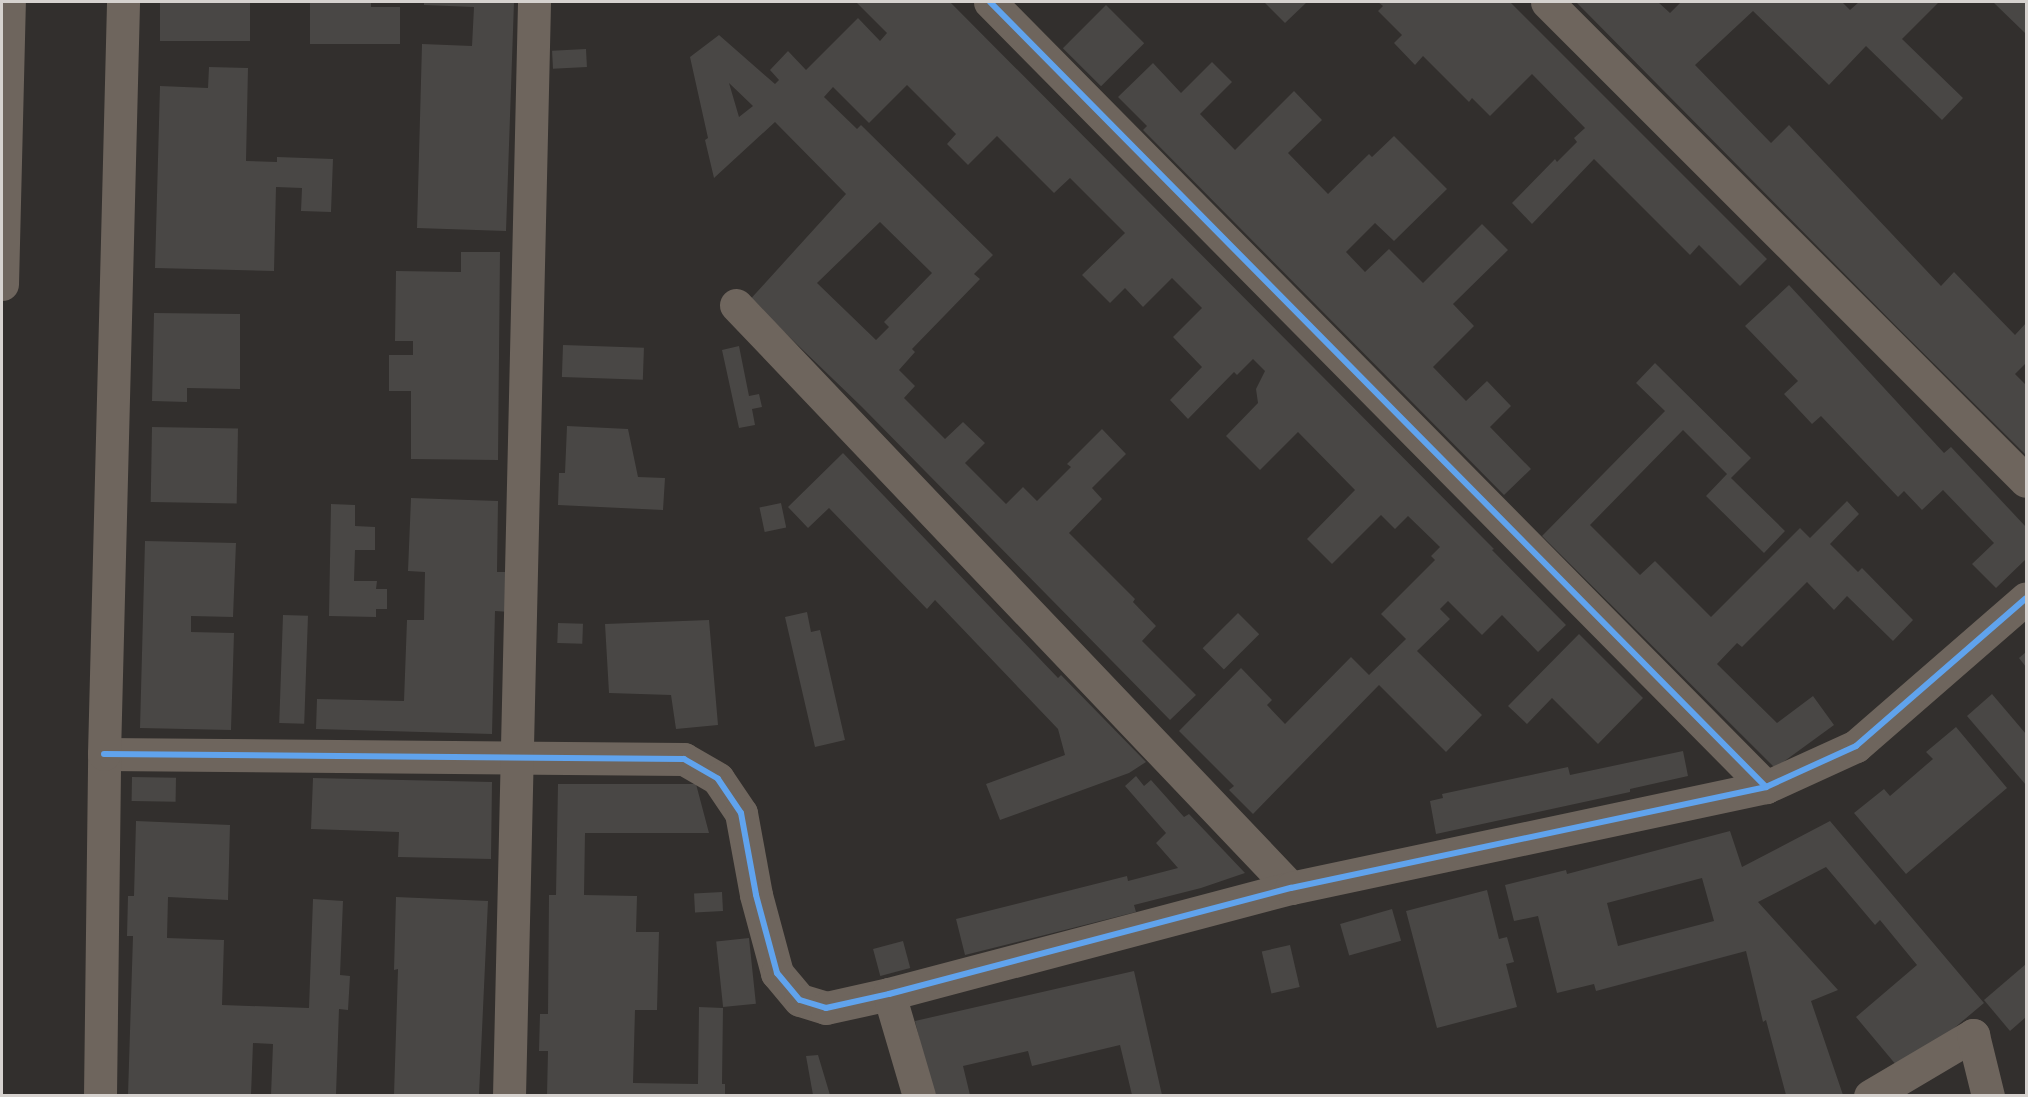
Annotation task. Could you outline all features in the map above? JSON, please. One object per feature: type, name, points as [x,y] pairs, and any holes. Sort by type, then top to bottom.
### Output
[{"type":"street","points":[[2,284],[9,2]]},
{"type":"street","points":[[100,1095],[104,754],[123,2]]},
{"type":"street","points":[[509,1095],[534,2]]},
{"type":"street","points":[[990,2],[1766,787]]},
{"type":"street","points":[[1547,2],[2026,481]]},
{"type":"street","points":[[736,305],[1291,888]]},
{"type":"street","points":[[104,754],[684,759],[717,779],[741,813],[756,896],[777,973],[800,1000],[826,1008],[889,994],[1291,888],[1766,787],[1856,746],[2026,598]]},
{"type":"street","points":[[889,994],[919,1095]]},
{"type":"street","points":[[1870,1095],[1973,1035],[1988,1095]]},
{"type":"building","points":[[160,2],[250,2],[250,41],[160,41]]},
{"type":"building","points":[[310,2],[371,2],[371,7],[400,7],[400,44],[310,44]]},
{"type":"building","points":[[424,2],[514,2],[506,231],[417,228],[422,44],[472,46],[474,7],[424,5]]},
{"type":"building","points":[[856,2],[950,2],[1494,549],[1492,550],[1566,625],[1538,652],[1502,615],[1482,635],[1448,601],[1440,609],[1450,619],[1417,651],[1482,715],[1446,752],[1379,685],[1253,814],[1229,790],[1234,786],[1179,731],[1241,668],[1272,700],[1267,705],[1285,724],[1351,657],[1369,675],[1406,639],[1381,614],[1435,560],[1431,556],[1440,547],[1408,516],[1395,529],[1381,515],[1332,564],[1307,539],[1355,490],[1298,432],[1260,470],[1226,436],[1258,403],[1256,389],[1265,371],[1253,359],[1237,375],[1234,372],[1188,419],[1170,400],[1202,367],[1173,337],[1202,308],[1172,278],[1143,307],[1125,288],[1110,303],[1082,275],[1125,233],[1070,178],[1054,193],[997,136],[968,165],[947,144],[956,134],[907,85],[869,123],[833,87],[824,97],[857,129],[861,125],[993,255],[974,274],[980,279],[912,349],[915,352],[899,370],[915,386],[904,398],[945,439],[963,422],[985,443],[965,463],[1006,504],[1023,487],[1037,501],[1071,467],[1067,464],[1102,429],[1126,454],[1092,488],[1102,499],[1069,533],[1135,599],[1133,602],[1156,626],[1142,641],[1196,695],[1170,720],[862,407],[777,325],[746,304],[846,194],[775,122],[714,178],[705,140],[708,138],[690,57],[719,35],[775,84],[779,80],[770,70],[788,51],[806,70],[858,18],[880,41],[887,33]],"holes":[[[729,83],[753,106],[739,117]],[[880,222],[932,273],[884,322],[889,327],[876,340],[817,283]]]},
{"type":"building","points":[[1264,2],[1307,2],[1285,23]]},
{"type":"building","points":[[1378,2],[1510,2],[1767,259],[1740,286],[1699,245],[1690,255],[1594,159],[1532,224],[1512,203],[1555,159],[1557,162],[1577,142],[1574,138],[1585,128],[1532,74],[1490,116],[1472,98],[1469,102],[1423,56],[1415,65],[1394,43],[1402,35],[1378,11],[1383,6]]},
{"type":"building","points":[[1576,2],[1658,2],[1670,13],[1681,2],[1842,2],[1850,10],[1859,2],[1939,2],[1902,39],[1963,98],[1942,120],[1866,46],[1829,85],[1753,11],[1695,65],[1771,143],[1789,125],[1941,286],[1954,272],[2015,335],[2026,323],[2026,363],[2015,374],[2026,385],[2026,455],[1898,328]]},
{"type":"building","points":[[1993,2],[2026,2],[2026,34]]},
{"type":"building","points":[[1106,5],[1144,43],[1101,86],[1063,48]]},
{"type":"building","points":[[586,49],[587,67],[553,69],[552,51]]},
{"type":"building","points":[[1212,62],[1232,82],[1200,114],[1235,150],[1294,91],[1322,120],[1288,153],[1328,194],[1369,154],[1372,157],[1394,136],[1447,189],[1394,241],[1375,223],[1346,252],[1365,272],[1389,249],[1423,283],[1482,224],[1508,250],[1453,304],[1474,326],[1433,367],[1466,401],[1487,381],[1511,406],[1490,427],[1531,469],[1504,495],[1143,130],[1147,126],[1118,97],[1153,63],[1181,93]]},
{"type":"building","points":[[209,67],[248,68],[246,161],[277,162],[277,157],[333,159],[331,212],[301,211],[302,188],[276,187],[274,271],[155,268],[160,86],[208,88]]},
{"type":"building","points":[[461,252],[500,252],[498,460],[411,459],[411,391],[389,391],[389,355],[413,355],[413,341],[395,341],[396,271],[461,272]]},
{"type":"building","points":[[1789,285],[1944,453],[1951,447],[2026,527],[2026,559],[1996,588],[1972,564],[1994,543],[1943,490],[1922,510],[1904,491],[1898,497],[1821,416],[1812,424],[1784,394],[1798,381],[1745,326]]},
{"type":"building","points":[[154,313],[240,314],[240,389],[187,388],[187,402],[152,401]]},
{"type":"building","points":[[563,345],[644,348],[643,380],[562,377]]},
{"type":"building","points":[[739,346],[749,396],[759,394],[762,407],[752,409],[755,425],[739,428],[722,350]]},
{"type":"building","points":[[1655,363],[1751,458],[1731,478],[1785,531],[1764,553],[1706,496],[1727,474],[1683,430],[1590,525],[1640,575],[1655,561],[1711,617],[1800,528],[1810,538],[1847,501],[1859,514],[1830,544],[1858,572],[1862,568],[1913,620],[1893,641],[1847,596],[1834,610],[1807,582],[1742,647],[1737,643],[1717,664],[1777,723],[1813,696],[1834,725],[1775,768],[1542,536],[1665,411],[1636,383]]},
{"type":"building","points":[[567,426],[628,429],[638,477],[665,478],[663,510],[558,505],[559,473],[565,473]]},
{"type":"building","points":[[152,427],[238,429],[237,503],[151,502]]},
{"type":"building","points":[[843,453],[1058,678],[1061,675],[1146,762],[1129,773],[1000,820],[986,784],[1065,755],[1058,729],[935,600],[927,609],[829,508],[808,528],[788,507]]},
{"type":"building","points":[[411,498],[498,501],[497,572],[511,572],[510,612],[495,611],[492,734],[316,729],[317,699],[404,701],[407,620],[424,620],[425,572],[408,571]]},
{"type":"building","points":[[781,503],[786,527],[765,532],[759,508]]},
{"type":"building","points":[[331,504],[355,505],[355,526],[375,527],[375,550],[355,550],[354,581],[377,581],[376,589],[387,589],[387,609],[376,609],[376,617],[329,616]]},
{"type":"building","points":[[145,541],[236,543],[233,617],[191,616],[191,632],[234,633],[231,730],[140,728]]},
{"type":"building","points":[[807,612],[811,632],[820,630],[845,740],[815,747],[785,617]]},
{"type":"building","points":[[1238,613],[1259,634],[1224,670],[1203,648]]},
{"type":"building","points":[[283,615],[308,616],[304,724],[279,723]]},
{"type":"building","points":[[709,620],[718,725],[676,729],[671,695],[609,693],[605,624]]},
{"type":"building","points":[[558,623],[583,624],[582,644],[557,643]]},
{"type":"building","points":[[1579,634],[1643,698],[1598,744],[1552,698],[1527,724],[1508,706]]},
{"type":"building","points":[[2026,652],[2026,667],[2019,658]]},
{"type":"building","points":[[1992,694],[2026,734],[2026,785],[1967,716]]},
{"type":"building","points":[[1956,727],[2007,788],[1906,874],[1854,813],[1884,789],[1890,796],[1933,759],[1926,752]]},
{"type":"building","points":[[1683,751],[1688,776],[1630,789],[1630,792],[1436,834],[1430,801],[1443,798],[1442,794],[1568,767],[1570,775]]},
{"type":"building","points":[[1136,776],[1144,786],[1151,780],[1184,817],[1189,814],[1245,873],[1201,888],[1134,905],[1136,912],[965,955],[956,919],[1127,876],[1128,881],[1178,868],[1156,843],[1166,833],[1125,786]]},
{"type":"building","points":[[132,777],[176,778],[176,802],[132,801]]},
{"type":"building","points":[[313,778],[492,782],[491,859],[398,857],[399,832],[311,829]]},
{"type":"building","points":[[558,784],[696,784],[709,833],[585,833],[584,895],[637,896],[636,932],[659,932],[657,1010],[635,1010],[633,1083],[698,1084],[699,1007],[723,1008],[722,1084],[725,1084],[725,1095],[547,1095],[548,1051],[539,1051],[540,1014],[548,1014],[549,895],[556,895]]},
{"type":"building","points":[[136,821],[230,825],[228,900],[168,897],[167,938],[224,940],[222,1005],[309,1008],[313,899],[343,901],[340,975],[350,976],[348,1010],[339,1009],[336,1095],[271,1095],[273,1044],[253,1043],[251,1095],[128,1095],[133,936],[127,936],[128,896],[134,896]]},
{"type":"building","points":[[1830,821],[1984,1003],[1902,1072],[1856,1017],[1917,965],[1880,920],[1875,925],[1826,867],[1758,902],[1838,990],[1811,1001],[1843,1095],[1786,1095],[1766,1020],[1763,1022],[1746,951],[1596,991],[1594,984],[1557,993],[1538,916],[1514,921],[1505,885],[1566,870],[1567,874],[1730,831],[1742,867]],"holes":[[[1702,878],[1714,921],[1618,946],[1607,903]]]},
{"type":"building","points":[[1487,890],[1499,939],[1507,937],[1514,962],[1506,964],[1517,1007],[1437,1028],[1406,911]]},
{"type":"building","points":[[722,892],[723,911],[695,912],[694,893]]},
{"type":"building","points":[[396,897],[488,901],[479,1095],[394,1095],[398,969],[394,970]]},
{"type":"building","points":[[1392,909],[1401,941],[1349,956],[1340,924]]},
{"type":"building","points":[[749,938],[756,1004],[723,1007],[716,941]]},
{"type":"building","points":[[903,941],[910,968],[880,976],[873,949]]},
{"type":"building","points":[[1290,945],[1300,987],[1271,993],[1262,952]]},
{"type":"building","points":[[2026,964],[2026,1017],[2010,1031],[1984,1000]]},
{"type":"building","points":[[1134,971],[1162,1095],[1132,1095],[1120,1045],[1032,1066],[1028,1051],[963,1066],[970,1095],[933,1095],[915,1021]]},
{"type":"building","points":[[818,1055],[830,1095],[813,1095],[806,1056]]},
{"type":"cycle path","points":[[990,2],[1766,787]]},
{"type":"cycle path","points":[[104,754],[684,759],[718,779],[741,813],[756,895],[777,973],[800,1000],[826,1008],[889,994],[1291,888],[1766,787],[1856,746],[2026,598]]}]
